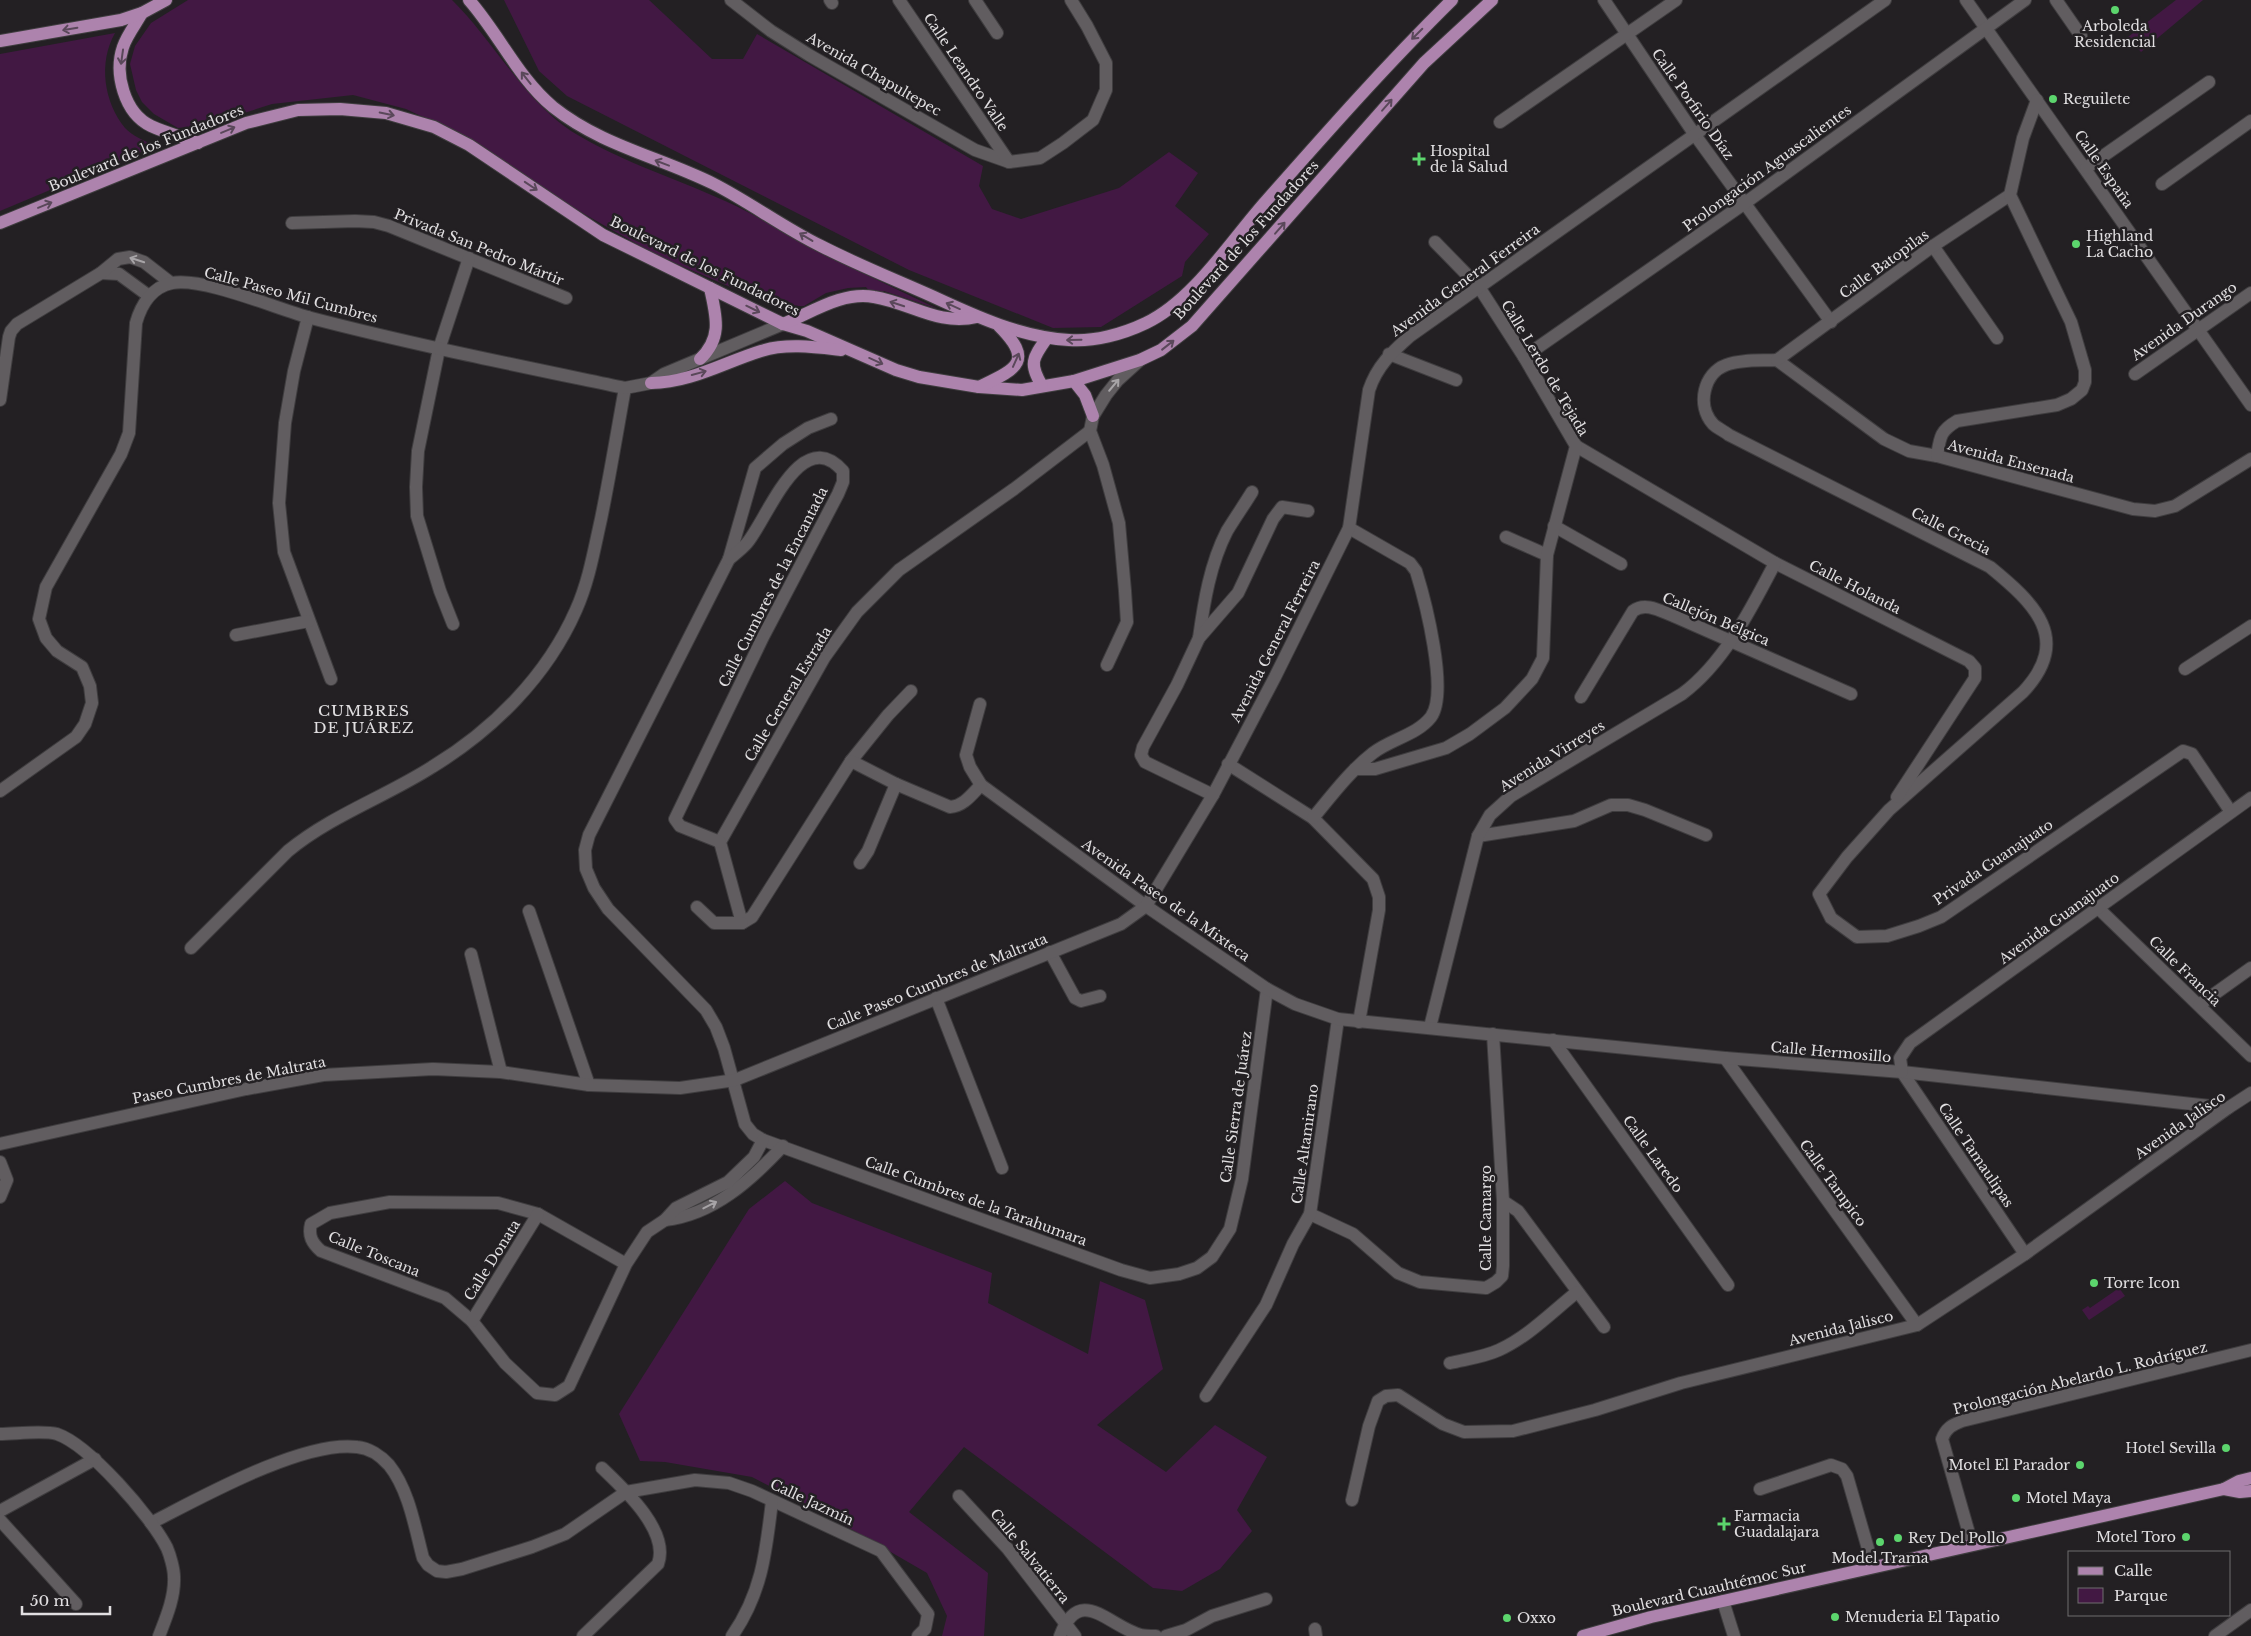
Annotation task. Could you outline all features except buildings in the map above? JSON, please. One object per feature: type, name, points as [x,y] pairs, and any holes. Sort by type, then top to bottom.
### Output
[{"type":"main road","points":[[0,41],[121,20],[142,13],[166,0]]},
{"type":"main road","name":"Boulevard de los Fundadores","points":[[470,0],[528,81],[551,105],[579,126],[618,146],[711,182],[820,246],[977,317],[1048,338],[1072,341],[1118,334],[1149,322],[1176,302],[1197,282],[1266,200],[1405,46],[1452,0]]},
{"type":"main road","name":"Boulevard de los Fundadores","points":[[0,223],[246,122],[298,110],[340,109],[386,113],[434,127],[469,144],[603,235],[783,324],[919,378],[979,387],[1022,390],[1074,380],[1140,360],[1161,350],[1192,326],[1424,62],[1492,0]]},
{"type":"main road","points":[[142,13],[123,46],[120,59],[120,77],[124,93],[132,110],[149,125],[198,143]]},
{"type":"main road","points":[[700,359],[709,350],[715,338],[716,318],[710,288]]},
{"type":"main road","points":[[783,324],[838,300],[859,296],[874,297],[934,316],[960,321],[977,317]]},
{"type":"main road","points":[[979,387],[1011,370],[1018,358],[1019,351],[1015,342],[996,323]]},
{"type":"main road","points":[[1042,386],[1033,368],[1033,360],[1048,338]]},
{"type":"main road","points":[[651,383],[663,383],[705,372],[762,351],[791,347],[855,351]]},
{"type":"main road","points":[[1074,380],[1085,395],[1093,416]]},
{"type":"main road","name":"Boulevard Cuauhtémoc Sur","points":[[1583,1636],[1651,1617],[1872,1566],[2224,1489],[2251,1478]]},
{"type":"main road","name":"Boulevard Cuauhtémoc Sur","points":[[2224,1489],[2240,1492],[2251,1491]]},
{"type":"street","name":"Avenida Chapultepec","points":[[732,0],[771,31],[809,55],[975,150],[1009,162]]},
{"type":"street","name":"Calle Leandro Valle","points":[[899,0],[1009,162]]},
{"type":"street","points":[[975,0],[997,33]]},
{"type":"street","points":[[1009,162],[1040,158],[1063,143],[1093,120],[1106,90],[1106,62],[1088,26],[1071,0]]},
{"type":"street","name":"Calle Porfirio Díaz","points":[[1604,0],[1695,135],[1831,322]]},
{"type":"street","points":[[1500,122],[1676,0]]},
{"type":"street","name":"Avenida General Ferreira","points":[[1146,906],[1212,795],[1275,677],[1350,528],[1369,390],[1375,373],[1390,354],[1410,336],[1885,0]]},
{"type":"street","name":"Calle España","points":[[1966,0],[2086,168],[2251,406]]},
{"type":"street","name":"Prolongación Aguascalientes","points":[[1524,356],[1745,203],[1985,27],[2025,0]]},
{"type":"street","points":[[2056,0],[2082,36]]},
{"type":"street","points":[[2086,168],[2209,82]]},
{"type":"street","points":[[1937,456],[1940,438],[1946,427],[1957,421],[2057,405],[2071,399],[2082,390],[2085,382],[2085,370],[2071,322],[2010,194],[2023,138],[2037,100]]},
{"type":"street","points":[[2162,184],[2251,121]]},
{"type":"street","name":"Calle Batopilas","points":[[1777,360],[1934,246],[2010,194]]},
{"type":"street","name":"Privada San Pedro Mártir","points":[[292,223],[374,222],[566,298]]},
{"type":"street","name":"Calle Lerdo de Tejada","points":[[1355,769],[1375,769],[1446,748],[1470,734],[1505,708],[1532,680],[1543,658],[1547,555],[1576,446],[1524,356],[1479,287],[1435,242]]},
{"type":"street","points":[[1934,246],[1997,338]]},
{"type":"street","points":[[0,400],[8,344],[14,327],[101,273],[118,259],[130,257],[150,265],[171,283],[156,290],[149,296],[139,312],[136,323],[129,434],[121,454],[46,587],[39,619],[46,638],[57,651],[82,667],[90,686],[92,703],[85,724],[76,737],[0,791]]},
{"type":"street","points":[[453,624],[440,591],[417,516],[418,451],[439,349],[469,258]]},
{"type":"street","points":[[101,273],[119,274],[149,296]]},
{"type":"street","name":"Calle Paseo Mil Cumbres","points":[[171,283],[201,284],[308,317],[439,349],[625,388],[651,383],[664,374],[783,324]]},
{"type":"street","name":"Avenida Durango","points":[[2135,374],[2251,293]]},
{"type":"street","points":[[308,317],[285,423],[279,503],[284,552],[331,679]]},
{"type":"street","points":[[1390,354],[1456,380]]},
{"type":"street","points":[[1107,665],[1126,622],[1125,591],[1119,523],[1103,465],[1090,431],[1093,416],[1118,380],[1140,360]]},
{"type":"street","name":"Avenida Ensenada","points":[[1777,360],[1884,439],[1909,451],[1937,456],[2134,509],[2156,511],[2175,506],[2251,459]]},
{"type":"street","name":"Calle Grecia","points":[[1777,360],[1736,362],[1723,366],[1709,378],[1704,390],[1705,410],[1713,424],[1729,435],[1990,567],[2015,588],[2035,610],[2045,632],[2046,655],[2038,676],[2023,692],[1889,810]]},
{"type":"street","points":[[190,948],[288,851],[306,836],[337,817],[432,767],[494,720],[520,696],[545,664],[572,618],[590,568],[625,388]]},
{"type":"street","name":"Calle Cumbres de la Encantada","points":[[735,1080],[716,1027],[706,1010],[608,909],[594,888],[589,875],[585,850],[590,835],[729,559],[755,468],[784,444],[808,428],[831,419]]},
{"type":"street","name":"Calle General Estrada","points":[[720,842],[824,658],[857,612],[899,570],[1014,489],[1090,431]]},
{"type":"street","name":"Calle Holanda","points":[[1576,446],[1775,563],[1969,661],[1975,668],[1976,678],[1889,810]]},
{"type":"street","name":"Calle Cumbres de la Encantada","points":[[720,842],[680,826],[675,819],[763,637],[838,494],[843,482],[843,471],[836,463],[827,458],[815,458],[804,462],[791,474],[746,544],[729,559]]},
{"type":"street","points":[[1199,638],[1205,595],[1216,561],[1227,532],[1252,492]]},
{"type":"street","points":[[1212,795],[1145,762],[1142,755],[1143,747],[1177,685],[1199,638],[1238,593],[1273,519],[1282,506],[1308,511]]},
{"type":"street","points":[[1554,526],[1621,564]]},
{"type":"street","points":[[1313,818],[1355,769],[1375,751],[1422,726],[1437,708],[1438,671],[1416,571],[1410,563],[1350,528]]},
{"type":"street","points":[[1506,537],[1547,555]]},
{"type":"street","name":"Avenida Virreyes","points":[[1430,1027],[1478,836],[1490,814],[1511,796],[1695,684],[1710,669],[1750,611],[1775,563]]},
{"type":"street","name":"Callejón Bélgica","points":[[1580,697],[1633,610],[1639,606],[1650,607],[1851,694]]},
{"type":"street","points":[[236,635],[309,621]]},
{"type":"street","points":[[2185,669],[2251,626]]},
{"type":"street","points":[[697,907],[714,923],[723,925],[744,922],[752,917],[851,761],[888,715],[911,691]]},
{"type":"street","name":"Avenida Paseo de la Mixteca","points":[[980,704],[966,755],[970,768],[981,785],[1146,906],[1267,989],[1295,1004],[1338,1019],[1430,1027]]},
{"type":"street","name":"Privada Guanajuato","points":[[1889,810],[1846,857],[1819,894],[1831,918],[1858,937],[1887,936],[1941,917],[2183,751],[2192,754],[2231,812]]},
{"type":"street","points":[[851,761],[896,784],[950,807],[958,806],[964,802],[981,785]]},
{"type":"street","points":[[1228,764],[1313,818],[1373,879],[1379,897],[1379,910],[1360,1022]]},
{"type":"street","points":[[860,863],[868,851],[896,784]]},
{"type":"street","name":"Avenida Guanajuato","points":[[1902,1072],[1900,1058],[1910,1043],[2251,798]]},
{"type":"street","points":[[1478,836],[1574,821],[1611,805],[1628,805],[1706,834]]},
{"type":"street","points":[[720,842],[744,922]]},
{"type":"street","name":"Calle Paseo Cumbres de Maltrata","points":[[735,1080],[1121,924],[1146,906]]},
{"type":"street","name":"Calle Francia","points":[[2098,908],[2251,1056]]},
{"type":"street","points":[[530,911],[589,1084]]},
{"type":"street","points":[[1050,952],[1075,998],[1081,1001],[1100,996]]},
{"type":"street","points":[[471,954],[501,1072]]},
{"type":"street","points":[[2199,1005],[2251,968]]},
{"type":"street","name":"Calle Sierra de Juárez","points":[[1230,1229],[1242,1178],[1267,989]]},
{"type":"street","points":[[936,998],[1002,1168]]},
{"type":"street","name":"Calle Altamirano","points":[[1206,1396],[1266,1304],[1293,1244],[1310,1214],[1338,1019]]},
{"type":"street","name":"Calle Hermosillo","points":[[1430,1027],[1725,1058],[1902,1072],[2228,1108]]},
{"type":"street","name":"Calle Camargo","points":[[1310,1214],[1354,1234],[1398,1273],[1420,1282],[1486,1288],[1496,1282],[1502,1276],[1503,1201],[1493,1034]]},
{"type":"street","name":"Calle Laredo","points":[[1553,1040],[1728,1285]]},
{"type":"street","name":"Calle Tampico","points":[[1725,1058],[1917,1325]]},
{"type":"street","name":"Paseo Cumbres de Maltrata","points":[[0,1144],[246,1089],[323,1075],[433,1070],[501,1072],[589,1084],[680,1088],[735,1080]]},
{"type":"street","name":"Calle Tamaulipas","points":[[1902,1072],[2025,1254]]},
{"type":"street","name":"Calle Cumbres de la Tarahumara","points":[[735,1080],[746,1124],[753,1134],[763,1140],[1121,1270],[1150,1278],[1179,1274],[1198,1268],[1212,1257],[1230,1229]]},
{"type":"street","name":"Avenida Jalisco","points":[[1352,1500],[1368,1426],[1378,1401],[1386,1396],[1398,1395],[1443,1424],[1464,1432],[1512,1431],[1595,1410],[1681,1383],[1917,1325],[2025,1254],[2251,1093]]},
{"type":"street","name":"Calle Toscana","points":[[626,1264],[538,1214],[498,1203],[390,1202],[330,1213],[311,1224],[309,1232],[312,1243],[321,1252],[445,1298],[472,1321],[505,1363],[537,1393],[555,1395],[569,1386],[626,1264],[647,1232],[665,1220],[676,1208],[728,1182],[754,1158],[763,1140]]},
{"type":"street","name":"Calle Toscana","points":[[665,1220],[684,1218],[737,1191],[783,1146]]},
{"type":"street","points":[[0,1162],[6,1180],[4,1192],[0,1197]]},
{"type":"street","points":[[1503,1201],[1518,1211],[1604,1327]]},
{"type":"street","name":"Calle Donata","points":[[472,1321],[538,1214]]},
{"type":"street","points":[[1450,1363],[1481,1356],[1500,1349],[1521,1336],[1577,1292]]},
{"type":"street","name":"Prolongación Abelardo L. Rodríguez","points":[[1972,1544],[1942,1439],[1944,1432],[1950,1426],[1962,1421],[2251,1350]]},
{"type":"street","points":[[0,1434],[54,1434],[73,1441],[95,1459],[151,1523],[167,1549],[174,1577],[169,1610],[159,1636]]},
{"type":"street","points":[[151,1523],[224,1485],[290,1459],[322,1449],[356,1447],[373,1452],[388,1465],[397,1477],[406,1498],[423,1558],[428,1565],[437,1571],[446,1572],[462,1569],[532,1547],[565,1534],[626,1492]]},
{"type":"street","points":[[0,1511],[95,1459]]},
{"type":"street","points":[[1760,1489],[1831,1465],[1842,1469],[1847,1476],[1872,1566]]},
{"type":"street","points":[[582,1636],[658,1564],[661,1556],[660,1547],[652,1525],[626,1492],[602,1468]]},
{"type":"street","name":"Calle Jazmín","points":[[626,1492],[695,1480],[729,1483],[882,1551],[928,1614],[925,1629],[918,1636]]},
{"type":"street","name":"Calle Salvatierra","points":[[960,1496],[1008,1548],[1076,1636]]},
{"type":"street","points":[[732,1636],[752,1603],[762,1569],[772,1501]]},
{"type":"street","points":[[0,1520],[76,1604]]},
{"type":"street","points":[[1166,1636],[1186,1630],[1212,1616],[1266,1598]]},
{"type":"street","points":[[1723,1601],[1734,1636]]},
{"type":"street","points":[[1060,1636],[1065,1622],[1080,1610],[1090,1609],[1141,1635],[1156,1636]]},
{"type":"street","points":[[2214,1636],[2251,1610]]},
{"type":"green space","points":[[188,0],[452,0],[524,87],[554,118],[571,131],[611,153],[736,206],[812,248],[938,309],[884,291],[874,297],[866,287],[848,288],[826,293],[804,306],[783,306],[763,301],[656,255],[579,211],[451,130],[406,109],[353,95],[272,104],[210,124],[178,128],[154,114],[142,102],[136,90],[130,64],[135,46],[151,23]]},
{"type":"green space","points":[[504,0],[649,0],[712,59],[743,59],[757,34],[983,166],[979,186],[992,209],[1021,219],[1119,188],[1169,152],[1198,173],[1175,206],[1209,234],[1185,262],[1182,276],[1101,327],[1053,328],[909,270],[567,96],[539,71]]},
{"type":"green space","points":[[2176,0],[2203,0],[2141,52],[2128,37]]},
{"type":"green space","points":[[115,33],[106,57],[105,69],[108,94],[112,106],[128,131],[155,146],[0,211],[0,54]]},
{"type":"green space","points":[[785,1181],[812,1203],[992,1273],[988,1303],[1088,1354],[1100,1281],[1145,1300],[1163,1369],[1097,1425],[1166,1472],[1215,1425],[1267,1457],[1237,1510],[1252,1531],[1220,1569],[1182,1591],[1153,1588],[964,1447],[909,1512],[988,1573],[984,1636],[942,1636],[947,1616],[927,1573],[832,1518],[752,1477],[665,1462],[640,1461],[619,1414],[749,1209]]},
{"type":"green space","points":[[2119,1288],[2125,1296],[2089,1320],[2082,1310],[2088,1306],[2090,1308]]},
{"type":"place","name":"Arboleda Residencial","points":[[2115,10]]},
{"type":"place","name":"Reguilete","points":[[2053,99]]},
{"type":"place","name":"Hospital de la Salud","points":[[1419,159]]},
{"type":"place","name":"Highland La Cacho","points":[[2076,244]]},
{"type":"place","name":"Torre Icon","points":[[2094,1283]]},
{"type":"place","name":"Hotel Sevilla","points":[[2226,1448]]},
{"type":"place","name":"Motel El Parador","points":[[2080,1465]]},
{"type":"place","name":"Motel Maya","points":[[2016,1498]]},
{"type":"place","name":"Farmacia Guadalajara","points":[[1724,1524]]},
{"type":"place","name":"Motel Toro","points":[[2186,1537]]},
{"type":"place","name":"Rey Del Pollo","points":[[1898,1538]]},
{"type":"place","name":"Model Trama","points":[[1880,1542]]},
{"type":"place","name":"Menuderia El Tapatio","points":[[1835,1617]]},
{"type":"place","name":"Oxxo","points":[[1507,1618]]},
{"type":"district","name":"CUMBRES DE JUÁREZ","points":[[364,720]]}]
